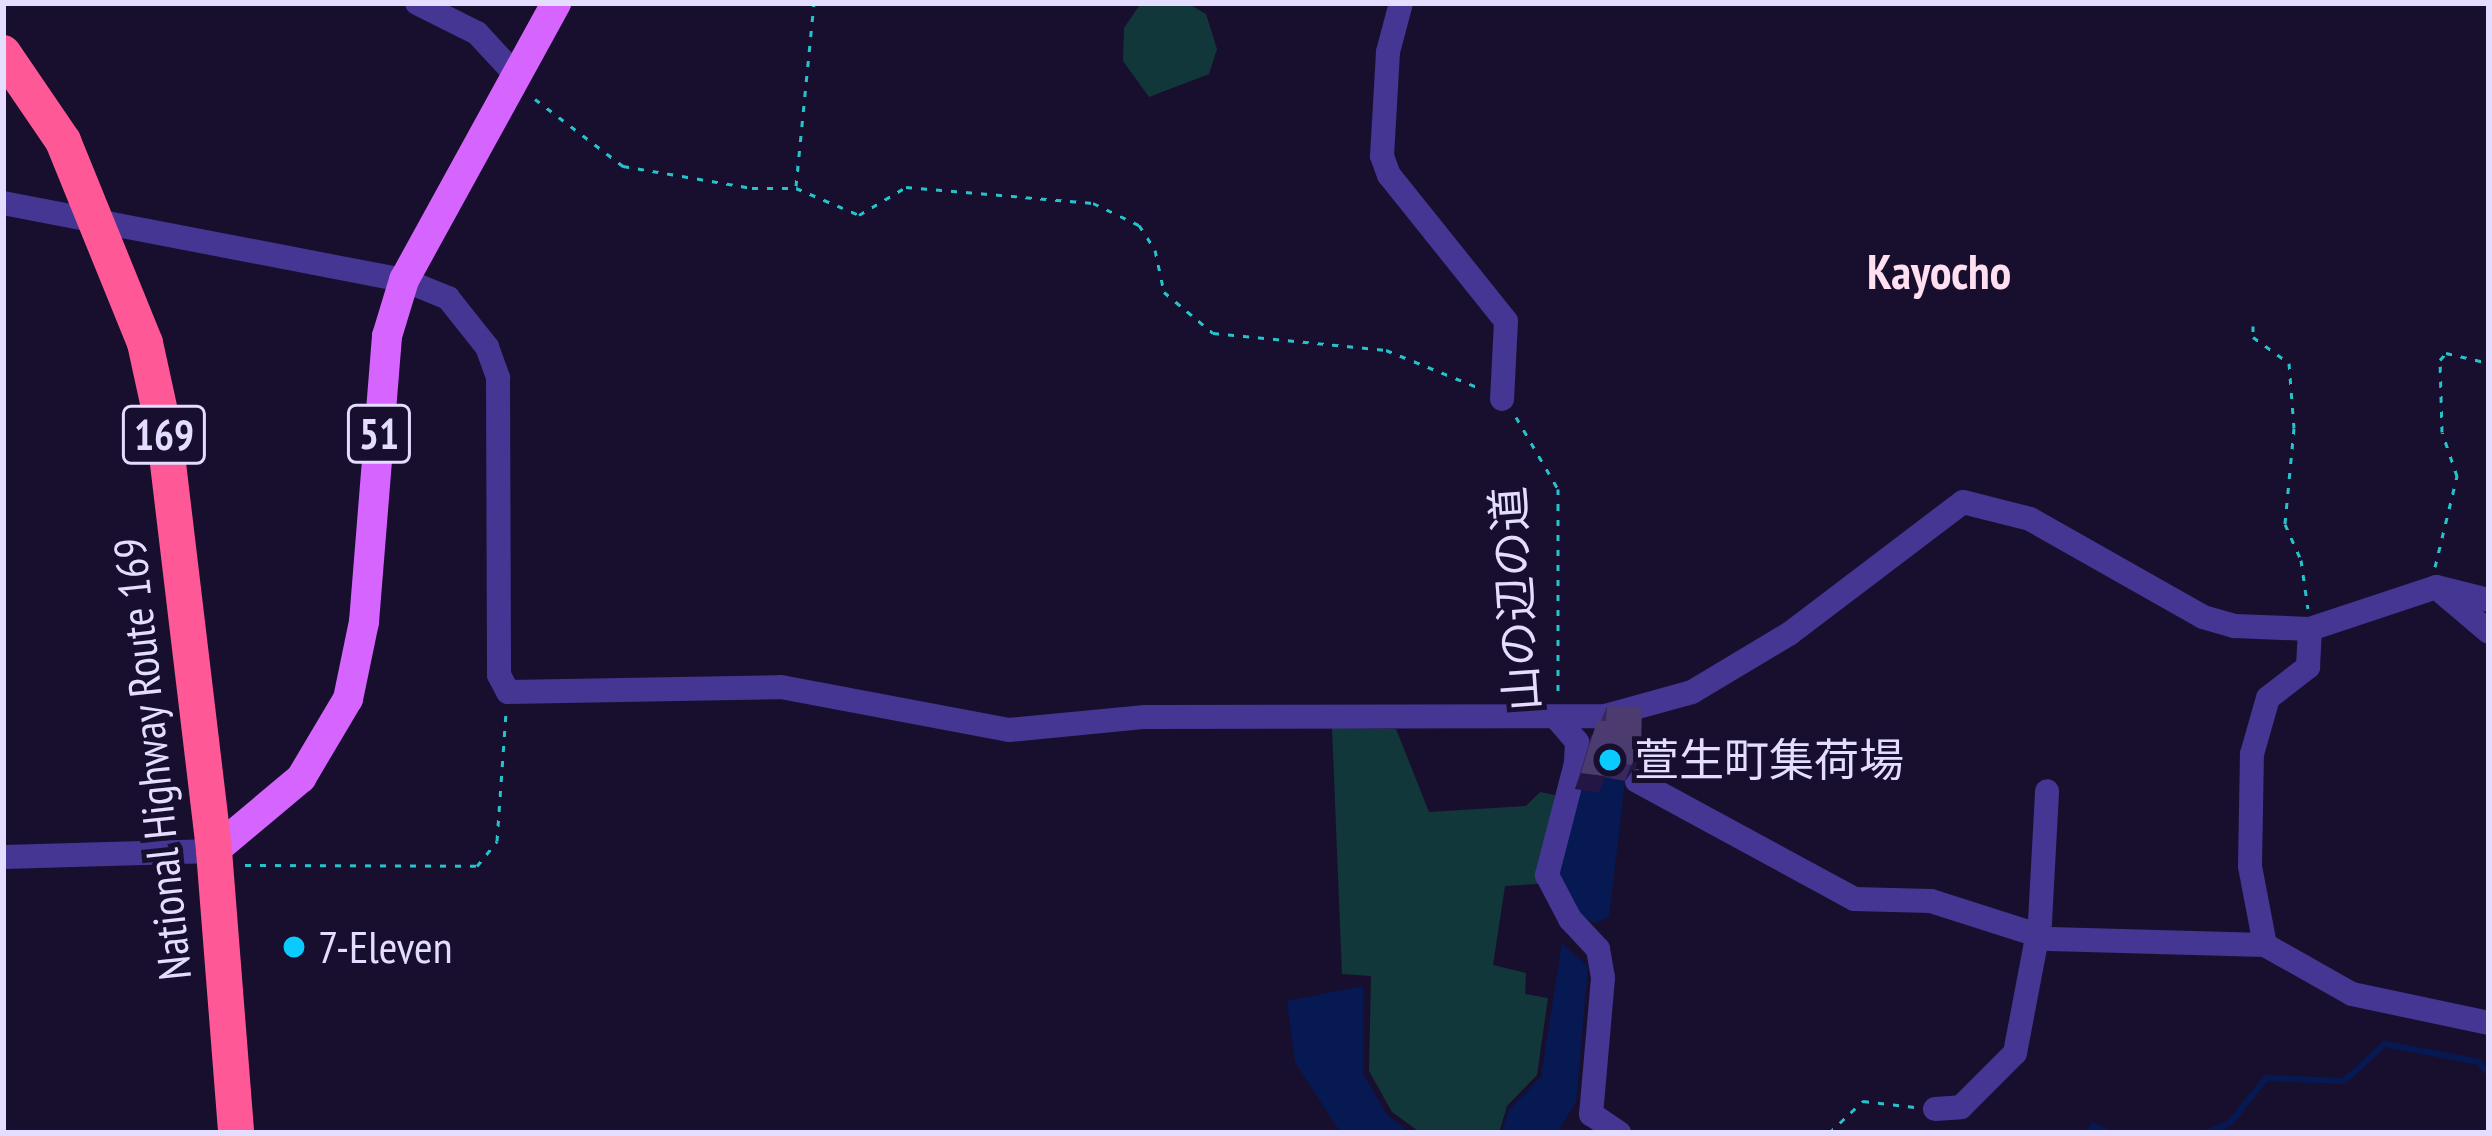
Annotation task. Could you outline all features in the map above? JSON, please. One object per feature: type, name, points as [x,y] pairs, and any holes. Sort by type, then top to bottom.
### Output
[{"type":"highway","name":"National Highway Route 169","points":[[3,52],[63,141],[99,219],[145,344],[164,430],[214,850],[236,1133]]},
{"type":"main road","name":"51","points":[[214,850],[301,778],[330,741],[358,672],[388,336],[404,280],[556,3]]},
{"type":"street","points":[[417,3],[477,33],[514,73]]},
{"type":"street","points":[[1401,3],[1388,52],[1382,156],[1389,175],[1506,321],[1502,399]]},
{"type":"street","points":[[3,203],[404,280],[448,298],[487,347],[498,379],[499,675],[508,692],[782,687],[1009,730],[1145,717],[1559,721],[1692,692],[1789,634],[1964,502],[2030,519],[2203,617],[2310,629],[2436,587],[2489,600]]},
{"type":"street","points":[[2436,587],[2489,632]]},
{"type":"street","points":[[2265,946],[2250,866],[2252,754],[2268,698],[2308,667],[2310,629]]},
{"type":"street","name":"山の辺の道","points":[[1559,721],[1577,742],[1581,765],[1547,874],[1570,919],[1598,949],[1603,978],[1591,1114],[1623,1132]]},
{"type":"street","points":[[1637,781],[1854,899],[1931,901],[2037,936],[2265,946],[2352,994],[2489,1023]]},
{"type":"street","points":[[1935,1109],[1961,1107],[2015,1053],[2037,936],[2047,791]]},
{"type":"street","points":[[3,857],[214,850]]},
{"type":"path","points":[[796,188],[814,3]]},
{"type":"path","points":[[514,73],[542,108],[623,166],[752,188],[796,188],[859,215],[906,187],[1093,203],[1139,225],[1155,250],[1164,292],[1213,333],[1386,350],[1502,399]]},
{"type":"path","points":[[2253,326],[2263,348],[2289,363],[2294,428],[2285,524],[2301,560],[2310,629]]},
{"type":"path","points":[[2436,587],[2434,550],[2457,476],[2442,432],[2440,360],[2446,353],[2489,363]]},
{"type":"path","name":"山の辺の道","points":[[1502,399],[1551,466],[1558,489],[1559,721]]},
{"type":"path","points":[[214,850],[258,871],[335,860],[477,866],[497,841],[508,692]]},
{"type":"path","points":[[1829,1133],[1863,1101],[1935,1109]]},
{"type":"green space","points":[[1141,3],[1187,3],[1206,14],[1217,49],[1209,74],[1149,97],[1123,61],[1124,28]]},
{"type":"green space","points":[[1332,728],[1396,729],[1429,812],[1526,806],[1540,792],[1555,795],[1538,884],[1505,886],[1493,965],[1526,973],[1525,994],[1548,998],[1537,1075],[1507,1106],[1499,1133],[1421,1133],[1392,1112],[1369,1071],[1371,976],[1342,974]]},
{"type":"shaded area","points":[[1600,776],[1625,781],[1609,917],[1595,923],[1574,913],[1552,874],[1575,789]]},
{"type":"shaded area","points":[[1562,943],[1588,967],[1576,1102],[1557,1133],[1501,1133],[1509,1110],[1541,1077]]},
{"type":"shaded area","points":[[1363,986],[1363,1074],[1387,1115],[1411,1133],[1341,1133],[1295,1062],[1287,1001]]},
{"type":"building","name":"萱生町集荷場","points":[[1607,706],[1642,707],[1641,752],[1631,765],[1606,760],[1605,776],[1581,773],[1597,721],[1606,721]]},
{"type":"waterway","points":[[2206,1133],[2230,1123],[2266,1078],[2344,1081],[2385,1044],[2479,1062],[2489,1075]]},
{"type":"waterway","points":[[2088,1133],[2093,1126],[2112,1133]]},
{"type":"place","name":"萱生町集荷場","points":[[1610,760]]},
{"type":"place","name":"7-Eleven","points":[[294,947]]},
{"type":"district","name":"Kayocho","points":[[1939,272]]}]
